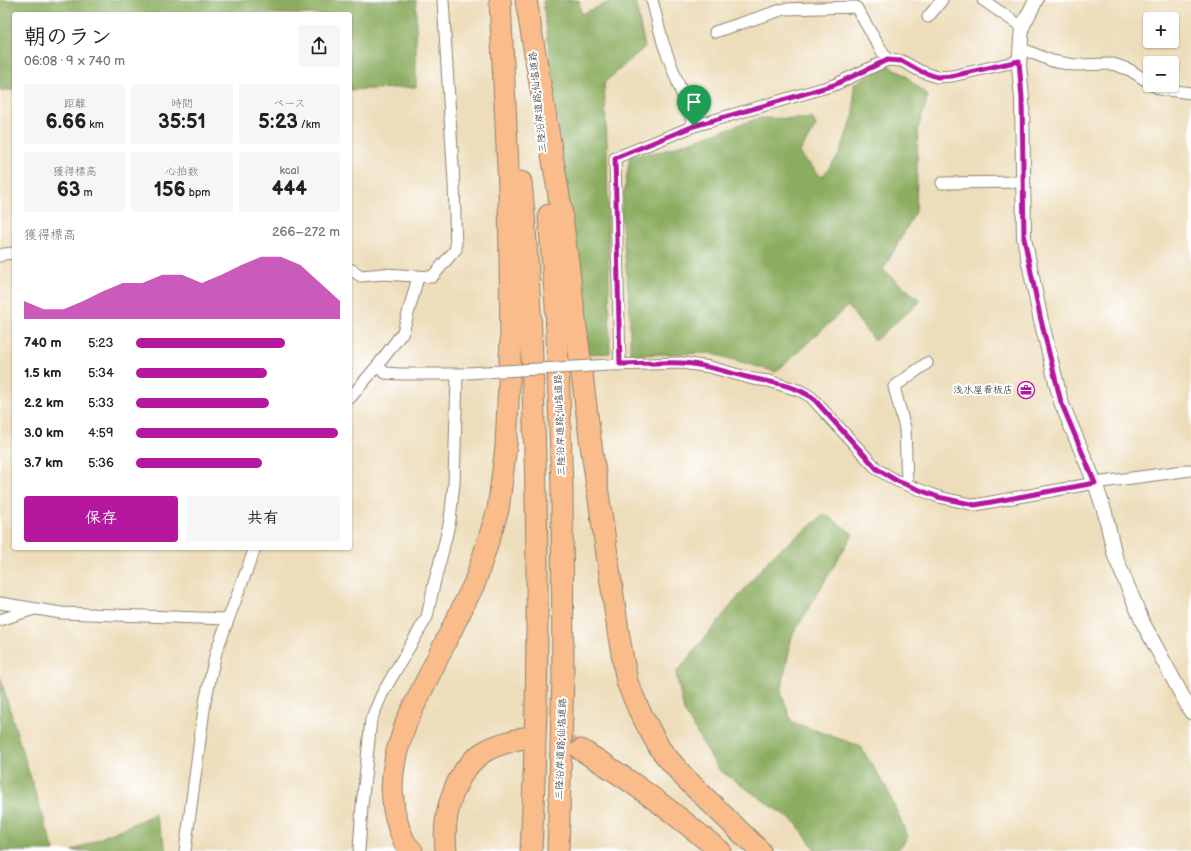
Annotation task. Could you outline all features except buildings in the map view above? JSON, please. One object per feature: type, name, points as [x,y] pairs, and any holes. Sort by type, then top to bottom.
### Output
[{"type":"highway","points":[[412,851],[406,844],[399,828],[394,810],[393,773],[396,754],[407,720],[476,582],[498,510],[506,446],[511,330],[508,189],[501,0]]},
{"type":"highway","points":[[501,0],[522,190],[531,308],[537,511],[536,700],[531,851]]},
{"type":"highway","points":[[526,0],[561,208],[590,438],[627,682],[639,710],[660,749],[684,777],[760,851]]},
{"type":"highway","name":"三陸沿岸道路;仙塩道路","points":[[526,0],[537,90],[556,306],[562,513],[563,676],[558,851]]},
{"type":"highway","points":[[445,846],[445,827],[448,806],[452,793],[460,778],[473,762],[487,750],[504,743],[523,738]]},
{"type":"highway","points":[[581,750],[641,788],[720,851]]},
{"type":"street","points":[[352,270],[361,276],[382,274],[432,278],[456,249],[454,183],[443,0]]},
{"type":"street","points":[[652,0],[663,43],[694,126]]},
{"type":"street","points":[[776,0],[784,9]]},
{"type":"street","points":[[928,17],[942,0]]},
{"type":"street","points":[[983,0],[1022,27]]},
{"type":"street","points":[[1036,0],[1022,27],[1020,55],[1024,182],[1024,238],[1040,316],[1061,402],[1095,483],[1105,513],[1115,556],[1143,623],[1191,712]]},
{"type":"street","points":[[715,32],[784,9],[856,7],[887,60]]},
{"type":"street","points":[[615,365],[615,158],[694,126],[834,85],[887,60],[902,61],[920,71],[937,77],[952,76],[1020,55],[1074,64],[1113,64],[1130,70],[1143,78]]},
{"type":"street","points":[[1179,91],[1191,93]]},
{"type":"street","points":[[942,183],[1024,182]]},
{"type":"street","points":[[0,256],[4,254],[12,254]]},
{"type":"street","points":[[352,396],[403,332],[418,277]]},
{"type":"street","points":[[378,365],[385,373],[400,374],[462,374],[615,365],[682,363],[710,367],[801,390],[812,397],[877,469],[897,481],[938,497],[975,505],[1095,483],[1191,470]]},
{"type":"street","points":[[907,485],[905,428],[894,388],[927,363]]},
{"type":"street","points":[[359,851],[371,720],[382,694],[427,617],[434,584],[444,550],[450,520],[454,483],[462,374]]},
{"type":"street","points":[[185,851],[205,702],[216,652],[254,550]]},
{"type":"street","points":[[0,603],[62,613],[227,620]]},
{"type":"street","points":[[0,620],[36,609]]},
{"type":"green space","points":[[0,0],[416,0],[416,87],[352,90],[352,12],[12,12],[12,90],[0,90]]},
{"type":"green space","points":[[543,0],[579,0],[581,14],[614,0],[635,0],[645,47],[604,83],[607,142],[610,353],[586,354]]},
{"type":"green space","points":[[888,65],[905,75],[928,96],[918,129],[916,211],[883,270],[921,301],[874,341],[848,306],[776,372],[710,353],[630,355],[630,311],[621,211],[630,156],[663,151],[759,118],[813,119],[816,126],[799,153],[822,177],[839,155],[854,114],[854,84]]},
{"type":"green space","points":[[825,514],[853,534],[792,636],[781,693],[792,722],[860,746],[886,787],[908,837],[897,851],[816,851],[796,823],[718,769],[684,711],[676,673],[771,557]]},
{"type":"green space","points":[[0,676],[20,744],[54,851],[0,851]]},
{"type":"green space","points":[[155,814],[167,851],[72,851]]},
{"type":"tunnel","points":[[523,738],[542,738],[579,749]]},
{"type":"place","name":"浅水屋看板店","points":[[1026,390]]},
{"type":"route","points":[[887,60],[902,61],[920,71],[937,77],[952,76],[1019,61],[1022,98],[1024,238],[1040,316],[1061,402],[1095,483],[975,505],[938,497],[897,481],[877,469],[812,397],[801,390],[710,367],[682,363],[620,364],[615,158],[694,126],[778,100],[834,85],[887,60]]}]
